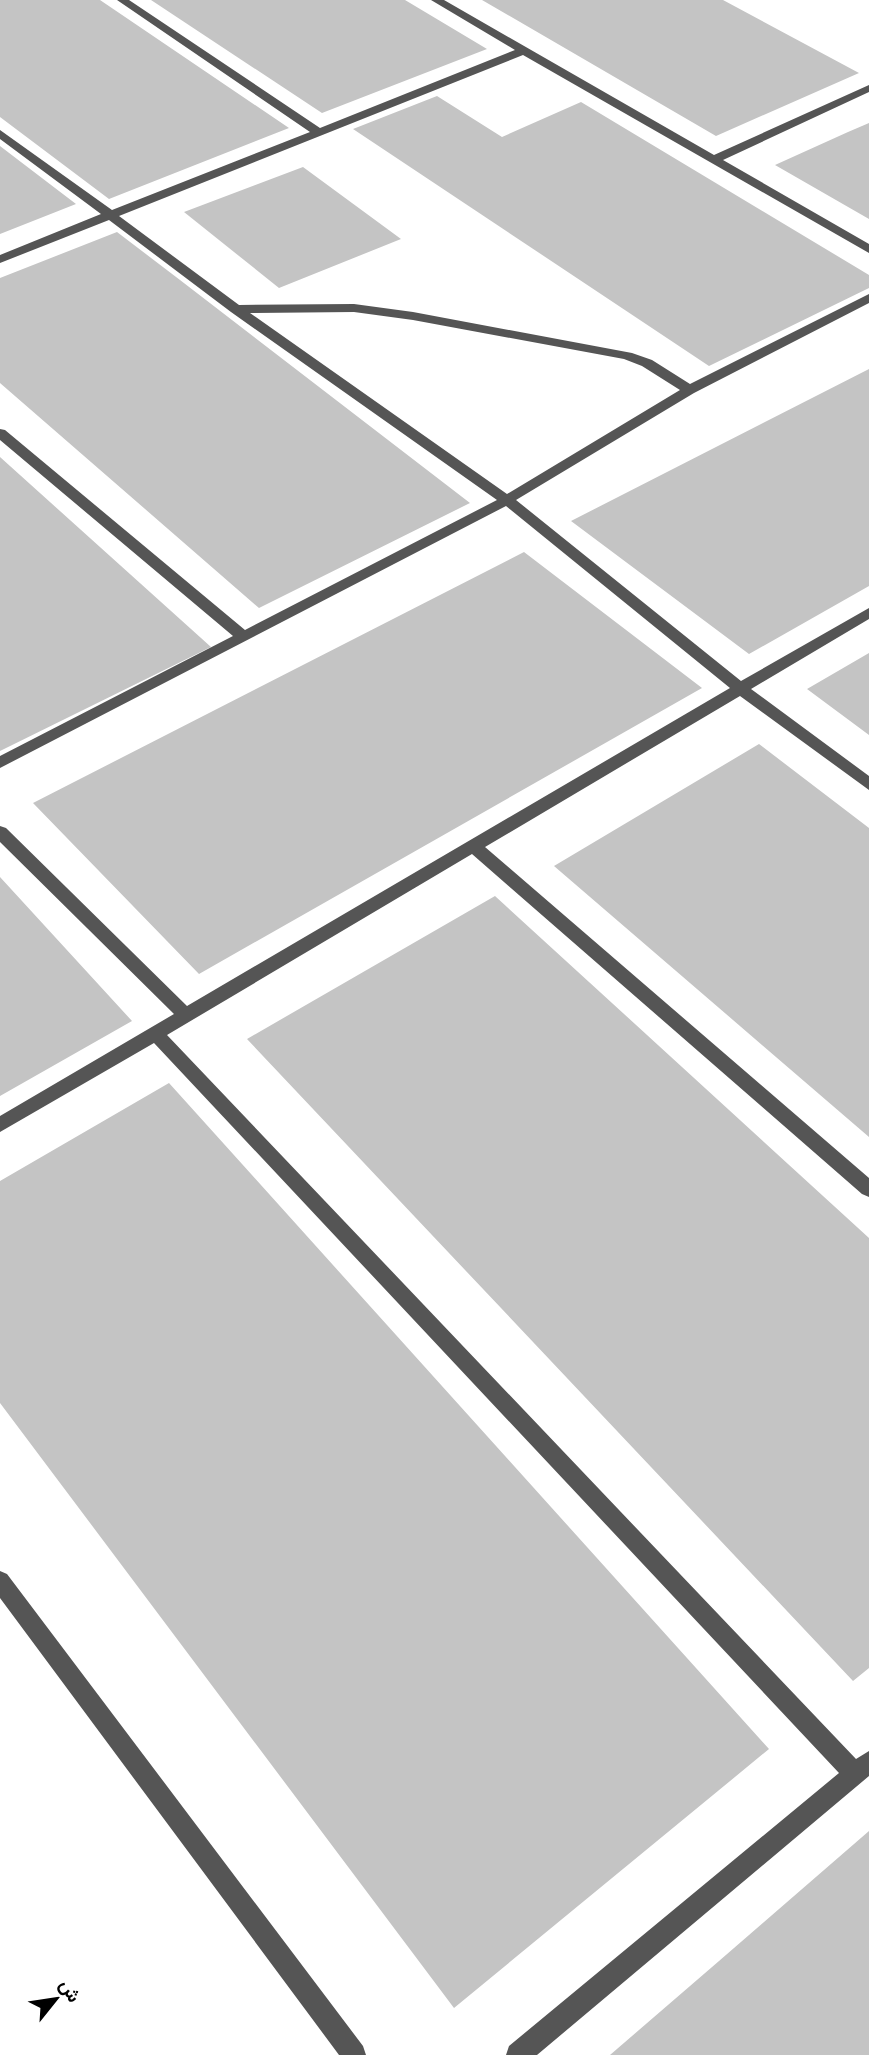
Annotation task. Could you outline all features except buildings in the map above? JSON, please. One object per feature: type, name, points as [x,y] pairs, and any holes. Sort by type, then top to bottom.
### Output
[{"type":"street","points":[[122,0],[318,132]]},
{"type":"street","points":[[436,0],[869,250]]},
{"type":"street","points":[[0,259],[523,51]]},
{"type":"street","points":[[715,159],[869,88]]},
{"type":"street","points":[[0,133],[236,309],[507,500],[741,689],[869,785]]},
{"type":"street","points":[[0,763],[507,500],[689,390],[869,298]]},
{"type":"street","points":[[236,309],[354,308],[413,316],[627,356],[647,363],[689,390]]},
{"type":"street","points":[[0,433],[244,637]]},
{"type":"street","points":[[0,1125],[869,613]]},
{"type":"street","points":[[0,832],[185,1015]]},
{"type":"street","points":[[472,845],[869,1189]]},
{"type":"street","points":[[155,1033],[862,1768],[518,2055]]},
{"type":"street","points":[[0,1581],[354,2055]]}]
